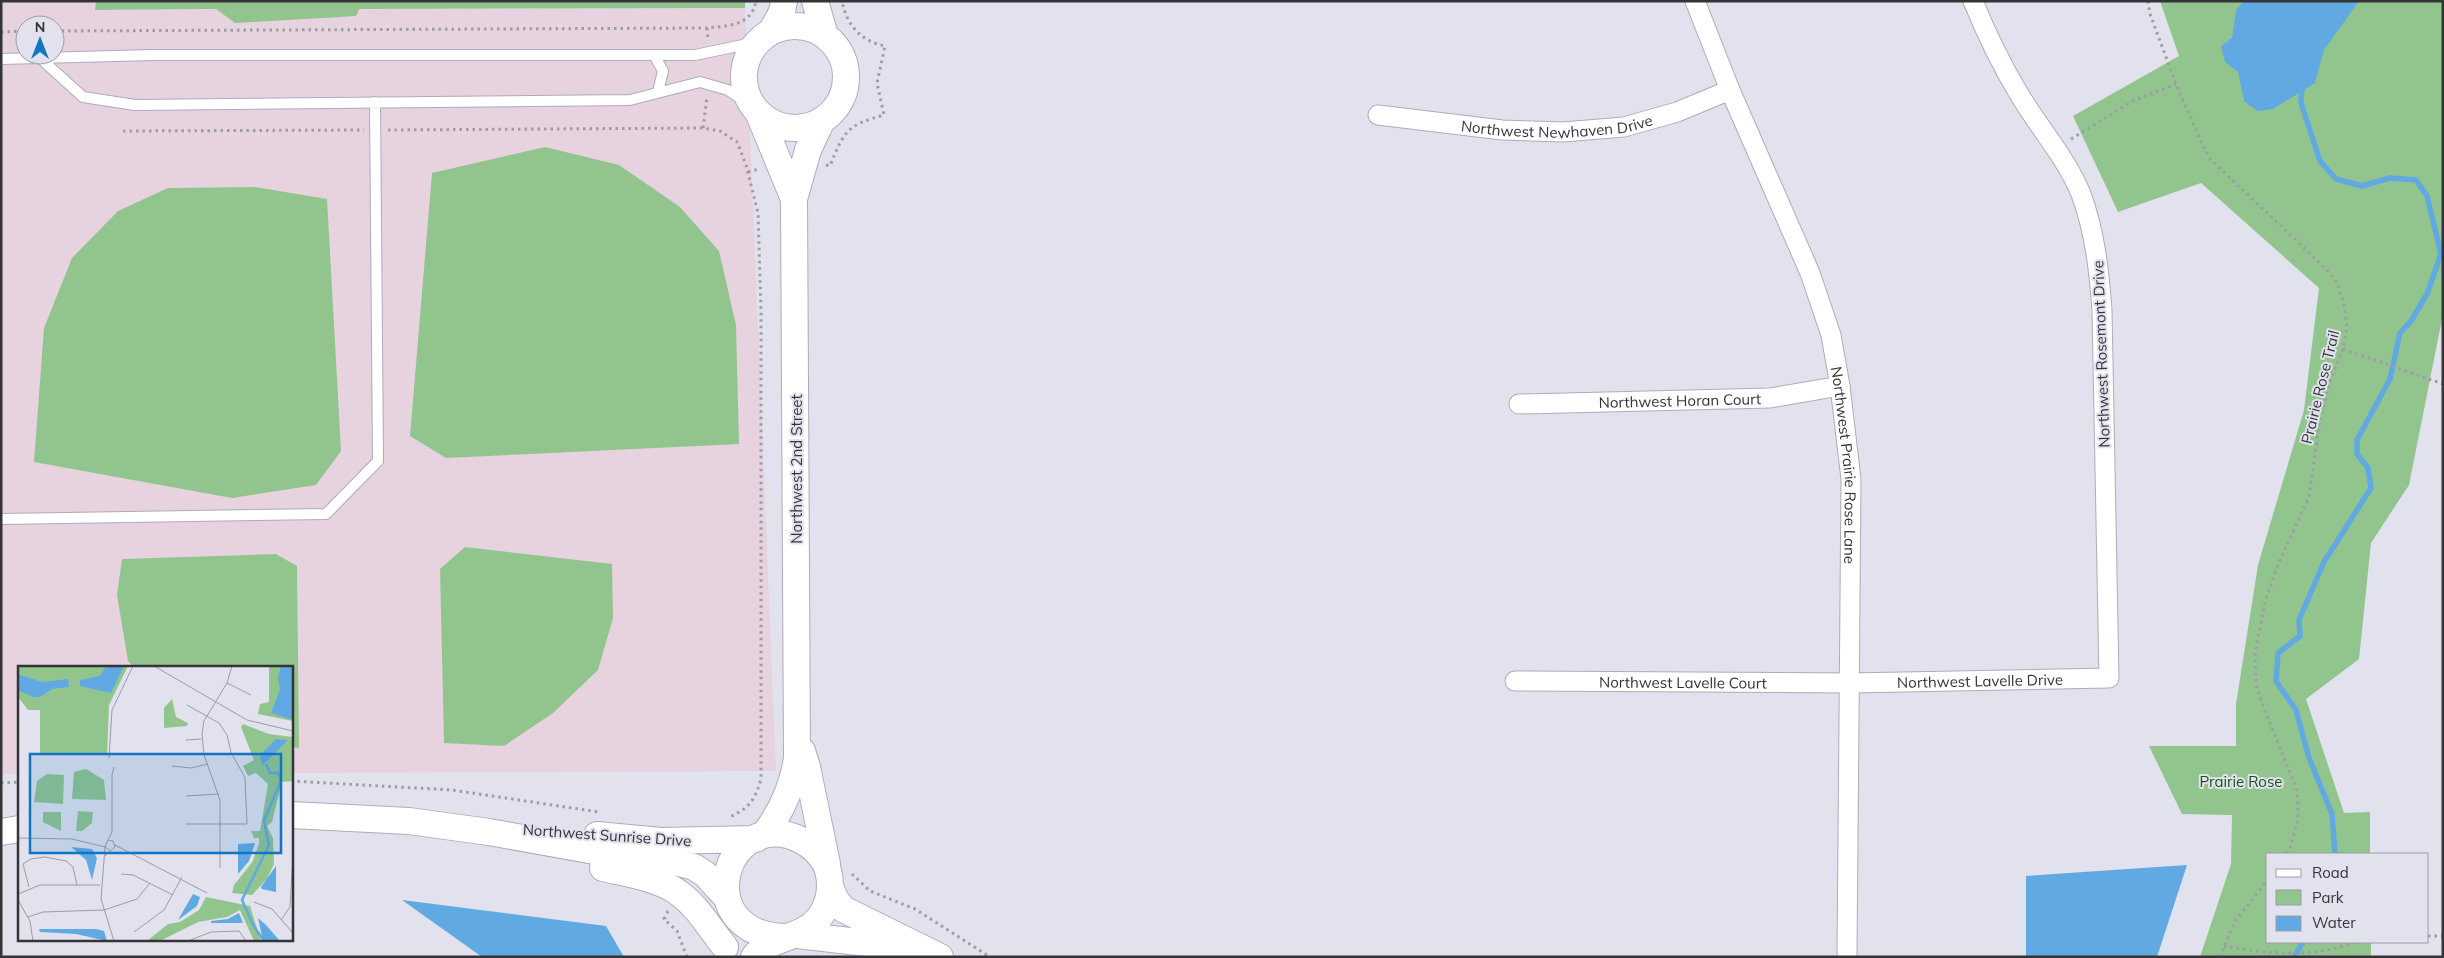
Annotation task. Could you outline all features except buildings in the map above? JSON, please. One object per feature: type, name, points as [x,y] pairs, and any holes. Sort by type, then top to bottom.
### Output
[{"type":"street","name":"Northwest 2nd Street","points":[[784,1],[782,12],[748,57],[744,73],[745,90],[794,199]]},
{"type":"street","name":"Northwest 2nd Street","points":[[815,1],[825,36]]},
{"type":"street","name":"Northwest Prairie Rose Lane","points":[[1695,1],[1730,90],[1810,273],[1831,335],[1840,386],[1849,445],[1851,480],[1847,957]]},
{"type":"street","name":"Northwest Rosemont Drive","points":[[1973,1],[1984,29],[2019,94],[2056,148],[2080,194],[2094,234],[2100,272],[2109,678]]},
{"type":"street","name":"Northwest 2nd Street","points":[[755,109],[764,118],[780,126],[796,128],[812,125],[822,120],[838,105],[844,90],[846,73],[842,57],[833,43],[825,36],[805,27],[787,26],[764,37]]},
{"type":"street","name":"Northwest Newhaven Drive","points":[[1378,115],[1502,130],[1563,132],[1624,127],[1677,112],[1730,90]]},
{"type":"street","name":"Northwest 2nd Street","points":[[760,837],[777,818],[794,778],[798,738],[794,199],[808,150],[822,120]]},
{"type":"street","name":"Northwest Horan Court","points":[[1520,404],[1770,398],[1840,386]]},
{"type":"street","name":"Northwest Lavelle Drive","points":[[1850,683],[2109,678]]},
{"type":"street","name":"Northwest Lavelle Court","points":[[1515,682],[1850,683]]},
{"type":"street","name":"Northwest 2nd Street","points":[[798,738],[808,767],[830,881]]},
{"type":"street","name":"Northwest Sunrise Drive","points":[[292,815],[409,821],[489,832],[617,855],[680,863],[694,867],[705,874],[728,902]]},
{"type":"street","points":[[1,816],[18,816]]},
{"type":"street","name":"Northwest Sunrise Drive","points":[[489,832],[532,828],[661,841],[760,837]]},
{"type":"street","points":[[1,832],[18,829]]},
{"type":"street","points":[[489,832],[518,848],[639,876],[679,893],[692,905],[724,952]]},
{"type":"street","points":[[724,952],[728,902],[728,871],[735,855],[760,837],[781,834],[798,837],[812,846],[823,860],[836,900],[843,909],[940,957]]},
{"type":"street","points":[[754,957],[770,945],[813,925],[822,914],[828,901],[830,881]]},
{"type":"street","points":[[728,902],[738,920],[752,932],[769,937],[792,936],[876,944],[922,957]]},
{"type":"lane","points":[[65,57],[153,55],[695,55],[764,37]]},
{"type":"lane","points":[[654,55],[663,71],[658,92]]},
{"type":"lane","points":[[1,59],[15,59]]},
{"type":"lane","points":[[48,65],[83,97],[135,105],[630,100],[700,82],[728,90],[755,109]]},
{"type":"lane","points":[[1,519],[326,514],[378,461],[375,102]]},
{"type":"path","points":[[65,31],[706,28],[736,25],[754,10],[756,1]]},
{"type":"path","points":[[830,166],[839,143],[850,128],[866,120],[884,115],[877,83],[885,46],[871,43],[854,31],[844,12],[842,1]]},
{"type":"path","name":"Prairie Rose Trail","points":[[2148,1],[2150,14],[2176,84],[2208,158],[2320,263],[2337,282],[2344,304],[2347,327],[2343,349],[2330,382],[2320,419],[2309,497],[2279,562],[2265,602],[2255,653],[2256,684],[2262,706],[2297,790],[2298,819],[2290,848],[2287,853]]},
{"type":"path","points":[[1,32],[15,31]]},
{"type":"path","points":[[2056,148],[2133,101],[2176,84]]},
{"type":"path","points":[[123,131],[703,128],[720,131],[737,142],[746,165],[758,213],[761,779],[756,794],[744,811],[722,819]]},
{"type":"path","points":[[2343,349],[2443,384]]},
{"type":"path","points":[[292,781],[452,790],[605,813]]},
{"type":"path","points":[[1,783],[18,782]]},
{"type":"path","points":[[2220,957],[2235,921],[2266,882]]},
{"type":"path","points":[[870,891],[915,909],[990,957]]},
{"type":"path","points":[[664,919],[677,931],[687,957]]},
{"type":"path","points":[[2429,936],[2443,936]]},
{"type":"path","points":[[2224,946],[2264,954],[2330,953],[2353,943]]},
{"type":"shaded area","points":[[1,1],[96,1],[96,10],[745,8],[776,771],[292,773],[292,666],[18,666],[18,774],[1,774]]},
{"type":"green space","points":[[96,1],[745,1],[745,8],[359,9],[356,16],[235,23],[216,9],[95,10]]},
{"type":"green space","name":"Prairie Rose","points":[[2160,1],[2443,1],[2443,314],[2409,485],[2371,543],[2359,659],[2306,699],[2344,813],[2370,812],[2370,853],[2266,853],[2266,943],[2371,943],[2371,957],[2200,957],[2231,864],[2232,815],[2182,814],[2149,746],[2236,746],[2236,704],[2258,565],[2304,410],[2319,288],[2201,183],[2118,212],[2073,116],[2179,56]]},
{"type":"green space","points":[[545,147],[619,165],[680,207],[719,251],[736,325],[739,444],[446,458],[410,436],[432,173]]},
{"type":"green space","points":[[255,187],[327,199],[341,451],[316,485],[232,498],[34,462],[44,328],[72,258],[118,211],[168,188]]},
{"type":"green space","points":[[465,547],[612,564],[613,618],[598,670],[553,713],[504,746],[444,743],[440,569]]},
{"type":"green space","points":[[276,554],[297,566],[299,748],[292,747],[292,666],[133,666],[128,661],[117,595],[122,559]]},
{"type":"water","points":[[2244,1],[2359,1],[2324,50],[2315,83],[2273,109],[2257,111],[2244,101],[2238,72],[2225,62],[2221,46],[2232,38],[2236,10]]},
{"type":"water","points":[[2187,865],[2157,957],[2026,957],[2026,876]]},
{"type":"water","points":[[402,900],[606,926],[624,957],[482,957]]},
{"type":"waterway","points":[[2302,86],[2301,103],[2320,161],[2336,179],[2362,186],[2390,178],[2416,180],[2427,196],[2441,254],[2427,294],[2411,321],[2400,333],[2390,379],[2357,440],[2357,454],[2368,468],[2371,488],[2324,562],[2299,620],[2300,636],[2278,653],[2276,681],[2296,710],[2309,758],[2332,814],[2335,853]]},
{"type":"waterway","points":[[2294,957],[2302,943]]}]
